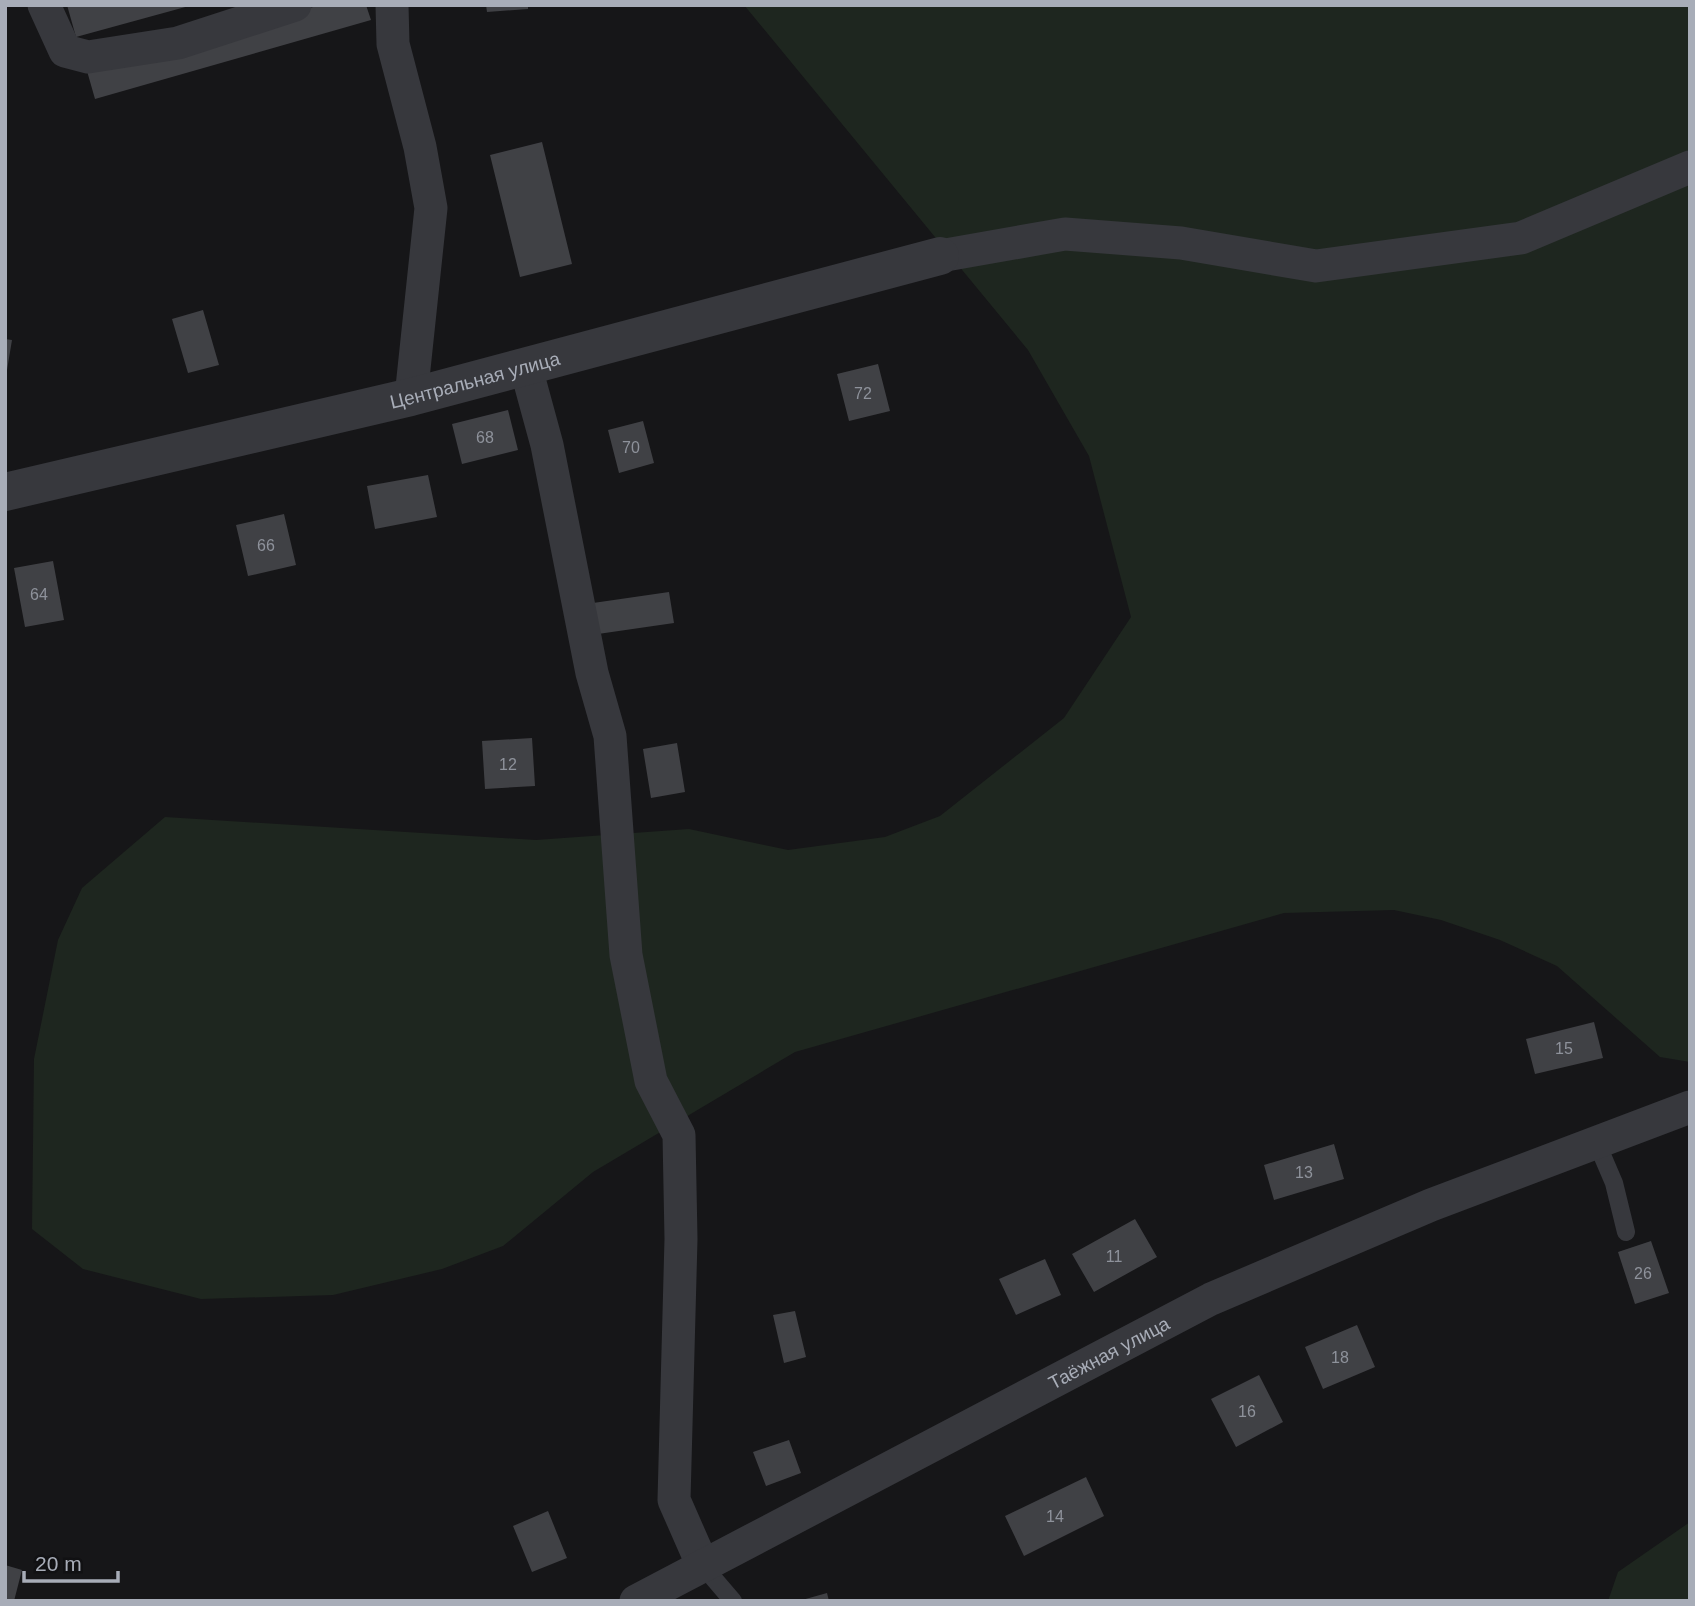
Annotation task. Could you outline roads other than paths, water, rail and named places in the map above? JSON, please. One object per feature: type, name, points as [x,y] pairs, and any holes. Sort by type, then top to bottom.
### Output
[{"type":"street","points":[[45,5],[65,51],[88,57],[178,43],[295,5]]},
{"type":"street","points":[[392,5],[393,44],[420,146],[431,208],[411,397]]},
{"type":"street","points":[[940,256],[1065,234],[1181,243],[1317,266],[1521,237],[1690,167]]},
{"type":"street","name":"Центральная улица","points":[[5,492],[526,368],[940,256]]},
{"type":"street","points":[[526,368],[547,445],[592,673],[610,736],[626,955],[651,1081],[680,1135],[681,1239],[674,1500],[703,1566]]},
{"type":"street","name":"Таёжная улица","points":[[636,1601],[1211,1299],[1431,1205],[1690,1107]]},
{"type":"lane","points":[[1596,1141],[1614,1183],[1626,1232]]},
{"type":"lane","points":[[703,1566],[733,1601]]}]
